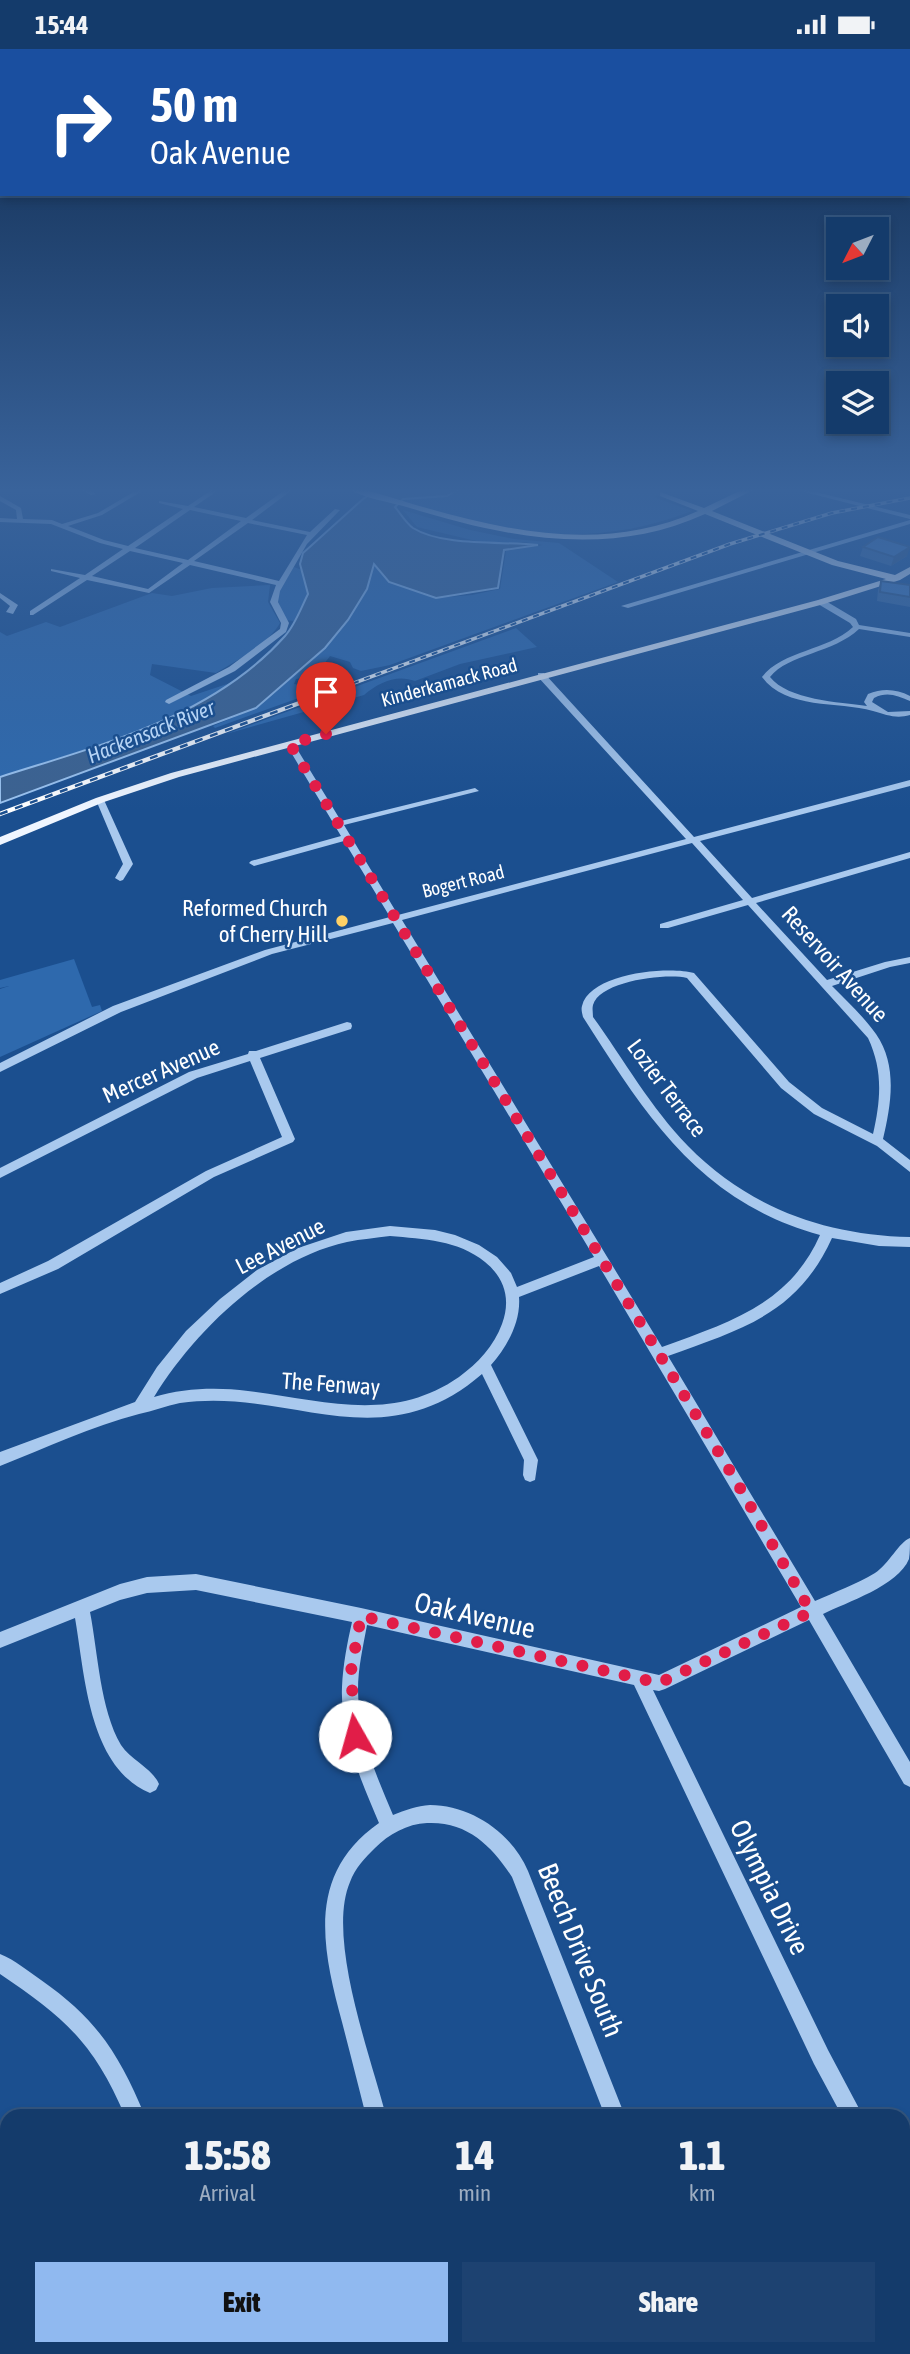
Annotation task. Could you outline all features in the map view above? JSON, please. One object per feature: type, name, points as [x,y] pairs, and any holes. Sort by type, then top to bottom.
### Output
[{"type":"main road","name":"Kinderkamack Road","points":[[0,841],[100,800],[193,769],[844,595]]},
{"type":"street","points":[[0,595],[14,605],[10,612]]},
{"type":"street","points":[[33,613],[60,595]]},
{"type":"street","points":[[169,702],[232,669],[284,630],[285,623],[274,602],[276,595]]},
{"type":"street","points":[[625,606],[664,595]]},
{"type":"street","points":[[821,602],[853,621],[857,627],[910,635]]},
{"type":"street","points":[[857,627],[834,646],[775,667],[766,677],[770,685],[788,694],[874,709],[910,719]]},
{"type":"street","name":"Reservoir Avenue","points":[[541,675],[872,1036],[885,1063],[888,1092],[877,1140]]},
{"type":"street","points":[[874,709],[869,699],[880,692],[894,692],[910,699]]},
{"type":"street","points":[[900,715],[910,713]]},
{"type":"street","points":[[290,744],[910,1778]]},
{"type":"street","name":"Bogert Road","points":[[0,1068],[70,1031],[168,988],[269,951],[910,783]]},
{"type":"street","points":[[338,824],[475,791]]},
{"type":"street","points":[[100,800],[128,865],[120,878]]},
{"type":"street","points":[[254,863],[346,837]]},
{"type":"street","points":[[664,926],[910,855]]},
{"type":"street","points":[[827,984],[910,960]]},
{"type":"street","name":"Lozier Terrace","points":[[877,1140],[818,1111],[785,1085],[697,980],[684,972],[659,971],[600,989],[585,1005],[588,1017],[670,1132],[703,1167],[766,1208],[828,1232],[876,1241],[910,1242]]},
{"type":"street","name":"Mercer Avenue","points":[[0,1173],[164,1088],[253,1054],[347,1025]]},
{"type":"street","points":[[0,1289],[53,1265],[210,1174],[289,1139],[253,1054]]},
{"type":"street","points":[[877,1140],[910,1167]]},
{"type":"street","name":"Lee Avenue","points":[[139,1408],[178,1347],[220,1305],[276,1267],[345,1237],[400,1231],[453,1240],[486,1255],[506,1277],[513,1294]]},
{"type":"street","points":[[658,1354],[749,1319],[769,1308],[802,1281],[813,1266],[828,1232]]},
{"type":"street","points":[[513,1294],[601,1260]]},
{"type":"street","name":"The Fenway","points":[[0,1459],[139,1408],[181,1397],[212,1394],[349,1413],[395,1410],[438,1396],[459,1385],[484,1364],[506,1333],[512,1316],[513,1294]]},
{"type":"street","points":[[484,1364],[531,1460],[530,1475]]},
{"type":"street","name":"Oak Avenue","points":[[0,1640],[147,1585],[196,1582],[659,1683],[881,1578],[896,1565],[910,1545]]},
{"type":"street","points":[[80,1608],[106,1730],[128,1767],[150,1784]]},
{"type":"street","points":[[361,1616],[351,1671],[351,1709],[363,1766],[389,1826]]},
{"type":"street","name":"Olympia Drive","points":[[640,1681],[821,2057],[849,2109]]},
{"type":"street","name":"Beech Drive South","points":[[374,2109],[333,1952],[331,1929],[338,1893],[353,1859],[367,1842],[389,1826],[423,1814],[443,1814],[481,1828],[508,1853],[519,1871],[612,2109]]},
{"type":"street","points":[[0,1963],[61,2004],[86,2028],[122,2083],[132,2109]]},
{"type":"shaded area","points":[[148,595],[269,595],[268,602],[280,623],[268,639],[216,673],[152,664],[150,675],[191,696],[233,682],[225,690],[133,734],[0,777],[0,632],[7,636],[46,622],[60,627]]},
{"type":"shaded area","points":[[308,595],[294,621],[285,620],[276,596]]},
{"type":"shaded area","points":[[364,595],[426,595],[436,598],[472,595],[583,595],[390,665],[361,671],[353,668],[350,662],[330,656],[315,676],[296,679],[294,684],[320,683],[343,672],[352,679],[215,728],[213,726],[256,708],[325,648]]},
{"type":"shaded area","points":[[516,628],[537,647],[460,664],[415,681],[395,679],[376,686],[364,695],[226,734]]},
{"type":"shaded area","points":[[74,959],[92,1007],[100,1005],[102,1011],[0,1057],[0,989],[9,986],[0,988],[0,980]]},
{"type":"water","name":"Hackensack River","points":[[308,595],[364,595],[348,620],[325,648],[256,708],[0,803],[0,777],[115,740],[189,708],[224,688],[256,664],[289,632]]},
{"type":"water","points":[[426,595],[457,595],[436,598]]},
{"type":"railway","points":[[308,700],[593,595]]},
{"type":"railway","points":[[0,814],[313,698]]},
{"type":"place","name":"Reformed Church of Cherry Hill","points":[[342,921]]},
{"type":"route","points":[[326,734],[290,744],[736,1481],[811,1612],[659,1683],[640,1681],[361,1616],[351,1671],[351,1709],[355,1736]]}]
